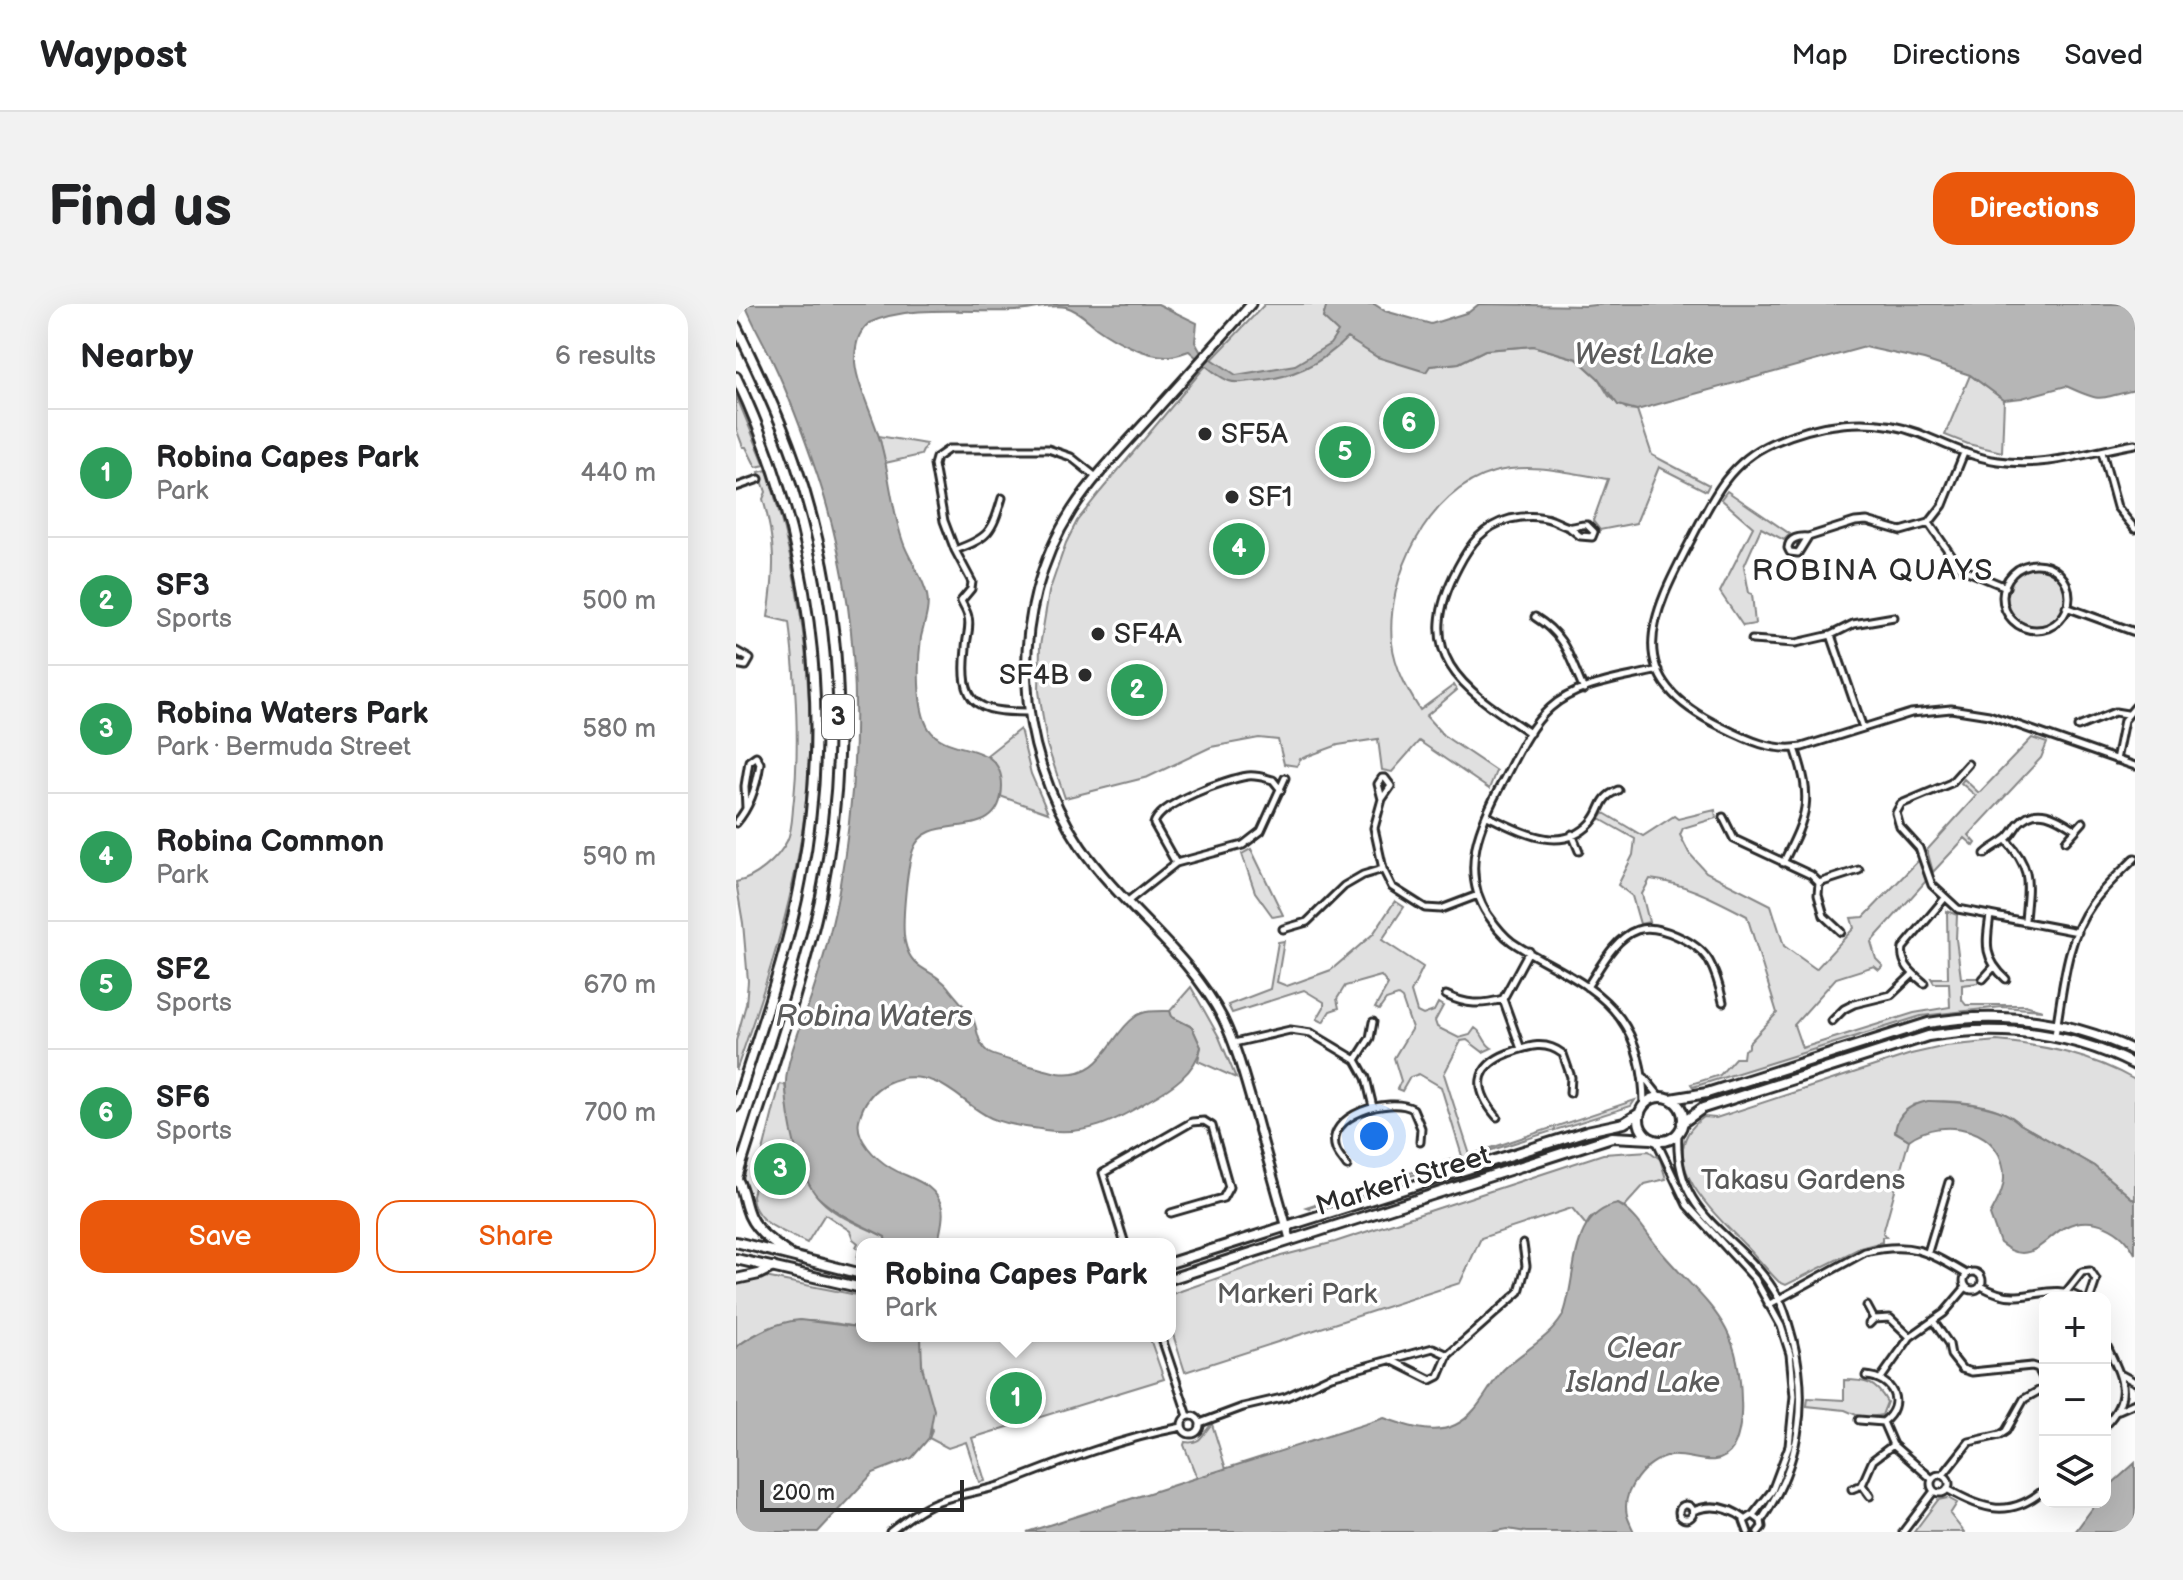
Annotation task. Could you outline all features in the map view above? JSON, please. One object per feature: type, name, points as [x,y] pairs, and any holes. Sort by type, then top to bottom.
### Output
[{"type":"main road","name":"3","points":[[736,326],[775,409],[819,546],[830,609],[838,703],[835,802],[820,899],[736,1180]]},
{"type":"main road","name":"3","points":[[736,377],[768,453],[796,547],[812,643],[816,728],[811,816],[795,908],[736,1106]]},
{"type":"main road","points":[[1671,1099],[1680,1109],[1682,1123],[1678,1133],[1668,1139],[1654,1139],[1640,1125],[1642,1109],[1660,1097],[1685,1099],[1707,1093],[1928,1023],[1998,1016],[2057,1023],[2090,1032],[2135,1051]]},
{"type":"main road","points":[[1682,1123],[1703,1108],[1928,1036],[1983,1029],[2055,1035],[2135,1065]]},
{"type":"main road","name":"Markeri Street","points":[[1176,1261],[1587,1131],[1624,1123],[1642,1109]]},
{"type":"main road","name":"Markeri Street","points":[[1176,1277],[1612,1137],[1654,1139]]},
{"type":"main road","points":[[736,1180],[744,1190],[748,1212],[755,1226],[789,1254]]},
{"type":"main road","points":[[736,1242],[856,1272]]},
{"type":"main road","points":[[736,1259],[856,1287]]},
{"type":"main road","points":[[736,1279],[773,1267]]},
{"type":"street","points":[[1251,304],[1096,477],[1058,534],[1031,615],[1026,662],[1028,712],[1041,768],[1060,812],[1095,865],[1193,971],[1209,994],[1234,1043],[1290,1239]]},
{"type":"street","points":[[2135,444],[2070,460],[2028,463],[1988,459],[1964,453],[1906,429],[1861,422],[1814,430],[1774,442],[1748,457],[1729,473],[1717,489],[1659,604],[1652,644],[1658,670],[1671,692],[1698,716],[1762,745],[1795,748],[1925,710],[1964,710],[1989,715],[2135,766]]},
{"type":"street","points":[[1028,712],[983,707],[971,700],[967,691],[965,650],[969,622],[961,601],[971,589],[972,582],[944,521],[934,465],[936,458],[949,449],[1048,449],[1071,457],[1096,477]]},
{"type":"street","points":[[2102,452],[2117,507],[2135,529]]},
{"type":"street","points":[[1808,537],[1855,522],[1867,521],[1901,531],[1929,523],[1943,505],[1964,453]]},
{"type":"street","points":[[736,487],[759,479]]},
{"type":"street","points":[[955,550],[990,532],[1002,498]]},
{"type":"street","points":[[1530,733],[1471,692],[1455,674],[1443,649],[1440,621],[1443,599],[1468,548],[1487,529],[1507,520],[1530,516],[1546,518],[1570,528]]},
{"type":"street","points":[[1929,523],[1960,568],[2006,587]]},
{"type":"street","points":[[2033,564],[2047,568],[2064,578],[2069,593],[2066,607],[2056,624],[2043,630],[2016,623],[2003,602],[2006,587],[2011,576],[2023,566],[2033,564]]},
{"type":"street","points":[[2066,607],[2135,632]]},
{"type":"street","points":[[1535,617],[1552,628],[1562,640],[1584,690]]},
{"type":"street","points":[[1752,640],[1796,643],[1831,635],[1853,624],[1894,617]]},
{"type":"street","points":[[1831,635],[1863,728]]},
{"type":"street","points":[[736,651],[750,659],[746,666],[736,664]]},
{"type":"street","points":[[1658,670],[1568,695],[1551,707],[1530,733],[1487,816],[1473,856],[1478,895],[1496,926],[1510,941],[1587,987],[1621,1019],[1629,1032],[1644,1076],[1660,1097]]},
{"type":"street","points":[[2116,760],[2122,727],[2127,714],[2135,707]]},
{"type":"street","points":[[2078,727],[2115,712],[2127,714]]},
{"type":"street","points":[[1783,863],[1807,808],[1806,780],[1795,748]]},
{"type":"street","points":[[736,823],[746,808],[757,783],[760,760],[756,756],[749,761],[745,782],[746,808]]},
{"type":"street","points":[[1968,764],[1951,783],[1901,804],[1896,813],[1900,827],[1919,848],[1932,885],[1958,909],[2078,932]]},
{"type":"street","points":[[1953,766],[1960,773]]},
{"type":"street","points":[[1176,863],[1154,824],[1156,815],[1165,808],[1246,776],[1273,780],[1281,790]]},
{"type":"street","points":[[1128,901],[1176,863],[1243,845],[1261,831],[1285,778]]},
{"type":"street","points":[[1487,816],[1536,838],[1553,839],[1572,834],[1589,824],[1606,795],[1618,790]]},
{"type":"street","points":[[1382,799],[1374,828],[1383,869],[1392,887],[1425,908],[1441,909],[1478,895]]},
{"type":"street","points":[[1985,854],[1996,843],[2006,840],[2029,814],[2038,812],[2058,818],[2075,829]]},
{"type":"street","points":[[1723,817],[1734,839],[1811,875],[1819,883],[1818,895],[1824,916],[1841,932]]},
{"type":"street","points":[[2066,841],[2083,822]]},
{"type":"street","points":[[1572,834],[1579,851]]},
{"type":"street","points":[[2006,840],[2026,869],[2029,881],[2024,920]]},
{"type":"street","points":[[2055,1035],[2066,971],[2078,932],[2091,905],[2135,858]]},
{"type":"street","points":[[1283,929],[1307,922],[1344,886],[1363,875],[1383,869]]},
{"type":"street","points":[[1819,883],[1859,870]]},
{"type":"street","points":[[1924,983],[1903,960],[1903,948],[1945,898]]},
{"type":"street","points":[[1990,915],[1988,958],[1993,968],[2006,979]]},
{"type":"street","points":[[1587,987],[1622,939],[1636,930],[1650,928],[1690,943],[1708,958],[1723,1002]]},
{"type":"street","points":[[1446,995],[1461,1002],[1482,1005],[1503,999],[1529,951]]},
{"type":"street","points":[[1983,979],[1993,968]]},
{"type":"street","points":[[1832,1021],[1854,1004],[1891,995],[1913,974]]},
{"type":"street","points":[[1503,999],[1521,1049]]},
{"type":"street","points":[[1356,1060],[1372,1033],[1373,1022]]},
{"type":"street","points":[[1234,1043],[1298,1030],[1311,1033],[1356,1060],[1366,1078],[1373,1107]]},
{"type":"street","points":[[1497,1117],[1487,1105],[1480,1082],[1482,1073],[1493,1059],[1521,1049],[1544,1044],[1563,1054],[1571,1077],[1570,1093]]},
{"type":"street","points":[[1642,1109],[1644,1076]]},
{"type":"street","points":[[1347,1166],[1336,1150],[1336,1137],[1346,1121],[1373,1107],[1400,1103],[1413,1109],[1421,1128],[1420,1142]]},
{"type":"street","points":[[1124,1238],[1103,1173],[1192,1122],[1204,1121],[1212,1126],[1229,1187],[1223,1198],[1171,1213]]},
{"type":"street","points":[[1678,1133],[1678,1165],[1687,1193],[1779,1299],[1798,1360],[1801,1410],[1790,1466],[1778,1494],[1761,1521],[1759,1531],[1769,1532]]},
{"type":"street","points":[[1654,1139],[1687,1205],[1751,1273],[1781,1326],[1790,1354],[1794,1410],[1789,1446],[1767,1500],[1745,1519]]},
{"type":"street","points":[[1928,1252],[1949,1182]]},
{"type":"street","points":[[1393,1361],[1431,1380],[1439,1376],[1448,1355],[1519,1292],[1526,1266],[1523,1244]]},
{"type":"street","points":[[1767,1305],[1865,1252],[1903,1247],[1928,1252],[1966,1274]]},
{"type":"street","points":[[1973,1271],[1979,1274],[1981,1286],[1974,1290],[1966,1287],[1963,1280],[1966,1274],[1973,1271]]},
{"type":"street","points":[[1981,1286],[1997,1294],[2016,1297],[2053,1289],[2067,1291],[2082,1272],[2090,1271],[2096,1280],[2092,1292]]},
{"type":"street","points":[[1881,1378],[1910,1337],[1934,1322],[1966,1287]]},
{"type":"street","points":[[1867,1306],[1874,1319]]},
{"type":"street","points":[[1869,1324],[1874,1319],[1890,1318],[1910,1337]]},
{"type":"street","points":[[1934,1322],[1962,1369],[1972,1372],[2032,1366],[2038,1368],[2045,1382],[2042,1389],[2024,1399],[2006,1431],[1969,1442],[1943,1475]]},
{"type":"street","points":[[1163,1342],[1188,1416]]},
{"type":"street","points":[[1200,1423],[1243,1407],[1286,1397],[1331,1376],[1433,1348],[1448,1355]]},
{"type":"street","points":[[2111,1354],[2122,1375],[2124,1392],[2118,1411]]},
{"type":"street","points":[[2122,1375],[2135,1382]]},
{"type":"street","points":[[1859,1420],[1883,1422],[1889,1417],[1894,1401],[1890,1387],[1881,1378],[1866,1376]]},
{"type":"street","points":[[2111,1419],[2118,1411],[2135,1403]]},
{"type":"street","points":[[890,1532],[907,1518],[936,1502],[1006,1483],[1148,1434],[1182,1427],[1191,1434],[1199,1429],[1200,1423],[1196,1417],[1188,1416],[1183,1419],[1182,1427]]},
{"type":"street","points":[[1883,1422],[1893,1445],[1932,1479]]},
{"type":"street","points":[[1852,1489],[1862,1485],[1873,1460],[1893,1445]]},
{"type":"street","points":[[1943,1475],[1949,1481],[1947,1489],[1934,1491],[1932,1479],[1943,1475]]},
{"type":"street","points":[[1862,1485],[1870,1496]]},
{"type":"street","points":[[1947,1489],[1978,1506],[1999,1509],[2024,1503],[2039,1493]]},
{"type":"street","points":[[1903,1532],[1934,1491]]},
{"type":"street","points":[[1693,1511],[1716,1506],[1745,1519]]},
{"type":"street","points":[[1753,1515],[1761,1521]]},
{"type":"street","points":[[1745,1519],[1746,1532]]},
{"type":"green space","points":[[1265,304],[1327,304],[1323,318],[1430,366],[1459,363],[1485,350],[1533,346],[1577,359],[1598,378],[1609,396],[1627,409],[1637,410],[1652,455],[1709,485],[1706,491],[1659,467],[1636,523],[1600,530],[1593,521],[1608,479],[1551,470],[1508,469],[1470,482],[1449,497],[1431,517],[1404,566],[1396,592],[1392,643],[1402,678],[1420,710],[1454,685],[1457,690],[1426,716],[1443,735],[1496,771],[1489,789],[1419,741],[1392,772],[1382,770],[1378,739],[1338,745],[1300,759],[1297,766],[1284,764],[1278,740],[1259,738],[1211,747],[1148,777],[1065,798],[1047,745],[1039,691],[1040,646],[1049,592],[1066,543],[1077,521],[1100,492],[1203,369]]},
{"type":"green space","points":[[1970,375],[2004,400],[2002,452],[1945,435]]},
{"type":"green space","points":[[736,395],[765,465],[756,467],[746,447],[743,447],[736,428]]},
{"type":"green space","points":[[879,436],[926,444],[921,455],[885,463]]},
{"type":"green space","points":[[767,470],[797,592],[807,675],[809,759],[796,870],[769,971],[736,1071],[736,1041],[746,1004],[748,981],[736,882],[751,877],[765,867],[787,841],[796,777],[796,710],[789,622],[768,617],[773,557],[763,499],[766,492],[759,472]]},
{"type":"green space","points":[[1727,491],[1790,534],[1784,540],[1761,528],[1744,566],[1749,593],[1752,594],[1755,624],[1743,626],[1720,592],[1753,527],[1721,499]]},
{"type":"green space","points":[[2033,566],[2054,572],[2067,592],[2060,617],[2039,628],[2013,619],[2005,603],[2015,574]]},
{"type":"green space","points":[[1020,729],[1031,774],[1048,813],[1000,796],[999,774],[987,755]]},
{"type":"green space","points":[[2032,738],[2047,743],[2041,758],[1969,835],[1976,843],[1974,846],[1965,838],[1933,872],[1927,850],[1976,796],[1961,783],[1964,779],[1979,793]]},
{"type":"green space","points":[[1715,810],[1716,818],[1683,828],[1680,835],[1689,853],[1706,872],[1771,905],[1784,946],[1816,969],[1854,928],[1851,918],[1864,917],[1919,860],[1926,881],[1871,942],[1876,959],[1883,966],[1879,970],[1874,966],[1836,978],[1794,1025],[1802,1048],[1914,1013],[1950,1007],[1949,983],[1934,983],[1931,978],[1948,978],[1947,911],[1957,915],[1956,939],[1961,978],[1978,978],[1978,983],[1962,985],[1962,1000],[1966,1005],[2025,1005],[2042,1010],[2002,1007],[1921,1016],[1693,1087],[1691,1084],[1720,1075],[1735,1058],[1743,1058],[1749,1043],[1777,1013],[1747,916],[1688,888],[1650,879],[1642,894],[1649,922],[1640,924],[1632,896],[1618,885],[1633,855],[1635,839],[1600,819],[1604,813],[1643,836],[1674,816],[1678,819]]},
{"type":"green space","points":[[1251,849],[1283,915],[1273,917],[1255,892],[1242,854]]},
{"type":"green space","points":[[1395,901],[1404,907],[1382,940],[1423,967],[1411,992],[1417,1012],[1423,1015],[1434,1011],[1438,1003],[1443,1006],[1435,1021],[1437,1027],[1459,1038],[1470,1035],[1475,1028],[1492,1048],[1483,1052],[1467,1040],[1461,1041],[1444,1074],[1470,1155],[1635,1100],[1631,1106],[1309,1208],[1306,1207],[1462,1156],[1441,1087],[1419,1074],[1410,1077],[1402,1091],[1397,1089],[1401,1081],[1394,1058],[1412,1028],[1402,999],[1398,996],[1386,1000],[1379,1010],[1375,1008],[1388,985],[1381,976],[1345,986],[1337,999],[1339,1008],[1330,1011],[1323,1022],[1317,1019],[1324,1002],[1304,990],[1232,1013],[1228,1005],[1270,989],[1278,942],[1284,941],[1277,982],[1287,986],[1331,970],[1373,934]]},
{"type":"green space","points":[[1191,987],[1219,1037],[1236,1078],[1198,1061],[1201,1047],[1192,1027],[1172,1017],[1170,1011]]},
{"type":"green space","name":"Takasu Gardens","points":[[1997,1041],[2068,1053],[2102,1064],[2135,1080],[2135,1201],[2094,1166],[1998,1111],[1970,1103],[1913,1105],[1895,1132],[1909,1140],[1883,1233],[1886,1237],[1882,1237],[1882,1242],[1860,1248],[1786,1285],[1779,1282],[1718,1217],[1692,1184],[1683,1149],[1689,1132],[1704,1117],[1716,1118],[1911,1054],[1946,1046]]},
{"type":"green space","points":[[780,1084],[785,1085],[799,1156],[816,1194],[838,1214],[885,1238],[856,1238],[856,1241],[850,1231],[825,1214],[807,1243],[764,1220],[754,1205],[752,1195]]},
{"type":"green space","name":"Markeri Park","points":[[1649,1151],[1660,1159],[1666,1179],[1645,1184],[1624,1207],[1618,1204],[1591,1217],[1586,1225],[1572,1208],[1481,1238],[1460,1283],[1185,1372],[1175,1342],[1176,1293],[1603,1154]]},
{"type":"green space","points":[[765,1277],[856,1295],[856,1327],[818,1321],[781,1324],[758,1333],[736,1347],[736,1284]]},
{"type":"green space","points":[[921,1342],[1151,1342],[1164,1379],[972,1438],[985,1481],[979,1482],[966,1442],[948,1448],[929,1438],[932,1431]]},
{"type":"green space","points":[[1844,1380],[1864,1382],[1879,1390],[1887,1402],[1882,1415],[1863,1418],[1845,1410],[1807,1406],[1808,1398],[1844,1400]]},
{"type":"green space","points":[[1212,1424],[1226,1469],[1197,1478],[1184,1445],[1185,1442],[1198,1440]]},
{"type":"green space","points":[[1948,1498],[1957,1503],[1950,1514],[1964,1532],[1914,1532],[1938,1500]]},
{"type":"water","name":"Robina Waters","points":[[745,304],[1158,304],[1197,323],[1195,342],[1200,351],[1236,375],[1295,365],[1330,344],[1338,332],[1323,318],[1327,304],[1374,304],[1385,311],[1431,324],[1469,312],[1479,304],[2135,304],[2135,390],[2100,398],[2066,386],[2004,400],[1970,375],[1924,360],[1865,347],[1637,410],[1618,405],[1598,378],[1577,359],[1533,346],[1485,350],[1459,363],[1430,366],[1426,372],[1377,357],[1347,338],[1316,363],[1292,373],[1266,380],[1235,382],[1218,375],[1189,351],[1174,356],[1150,354],[1131,347],[1103,332],[1078,313],[1060,306],[1016,311],[921,311],[869,323],[858,341],[856,372],[881,444],[899,530],[928,600],[919,671],[925,720],[938,738],[973,750],[993,761],[1000,771],[1002,786],[999,805],[990,817],[977,823],[933,831],[921,837],[913,850],[904,910],[908,952],[917,964],[942,981],[965,1008],[974,1021],[985,1050],[1001,1058],[1058,1073],[1073,1073],[1095,1063],[1135,1017],[1156,1011],[1170,1011],[1172,1017],[1192,1027],[1201,1047],[1188,1072],[1165,1091],[1111,1121],[1074,1131],[1017,1126],[997,1120],[942,1085],[922,1078],[898,1079],[887,1083],[869,1097],[863,1108],[859,1120],[860,1134],[873,1154],[885,1164],[934,1192],[943,1216],[939,1238],[885,1238],[841,1214],[818,1197],[799,1161],[789,1114],[786,1088],[788,1066],[827,943],[847,838],[853,786],[855,682],[844,579],[833,528],[792,406]]},
{"type":"water","points":[[1928,1101],[1977,1105],[2001,1112],[2094,1166],[2135,1201],[2135,1254],[2115,1231],[2086,1222],[2065,1227],[2028,1252],[2016,1252],[2000,1243],[1990,1215],[2004,1179],[2002,1162],[1995,1148],[1970,1131],[1955,1128],[1938,1128],[1909,1140],[1895,1131],[1906,1110]]},
{"type":"water","name":"Clear Island Lake","points":[[1618,1204],[1637,1220],[1719,1318],[1735,1352],[1741,1400],[1737,1437],[1727,1455],[1712,1460],[1670,1456],[1652,1463],[1637,1478],[1626,1505],[1634,1532],[1526,1532],[1508,1529],[1491,1532],[1027,1532],[1384,1418],[1431,1430],[1453,1426],[1464,1420],[1503,1370],[1542,1339],[1562,1317],[1580,1239],[1594,1216]]},
{"type":"water","points":[[800,1320],[856,1327],[856,1342],[921,1342],[922,1367],[934,1410],[929,1438],[912,1458],[873,1473],[818,1532],[736,1532],[736,1347],[783,1323]]},
{"type":"water","points":[[2135,1463],[2135,1532],[2075,1532],[2093,1508],[2111,1508],[2111,1485]]},
{"type":"place","name":"SF6","points":[[1409,423]]},
{"type":"place","name":"SF5A","points":[[1205,434]]},
{"type":"place","name":"SF2","points":[[1345,452]]},
{"type":"place","name":"SF1","points":[[1232,497]]},
{"type":"place","name":"Robina Common","points":[[1239,549]]},
{"type":"place","name":"SF4A","points":[[1098,634]]},
{"type":"place","name":"SF4B","points":[[1085,675]]},
{"type":"place","name":"SF3","points":[[1137,690]]},
{"type":"place","name":"Robina Waters Park","points":[[780,1169]]},
{"type":"place","name":"Robina Capes Park","points":[[1016,1398]]},
{"type":"district","name":"ROBINA QUAYS","points":[[1873,571]]},
{"type":"water label","name":"West Lake","points":[[1644,355]]}]
